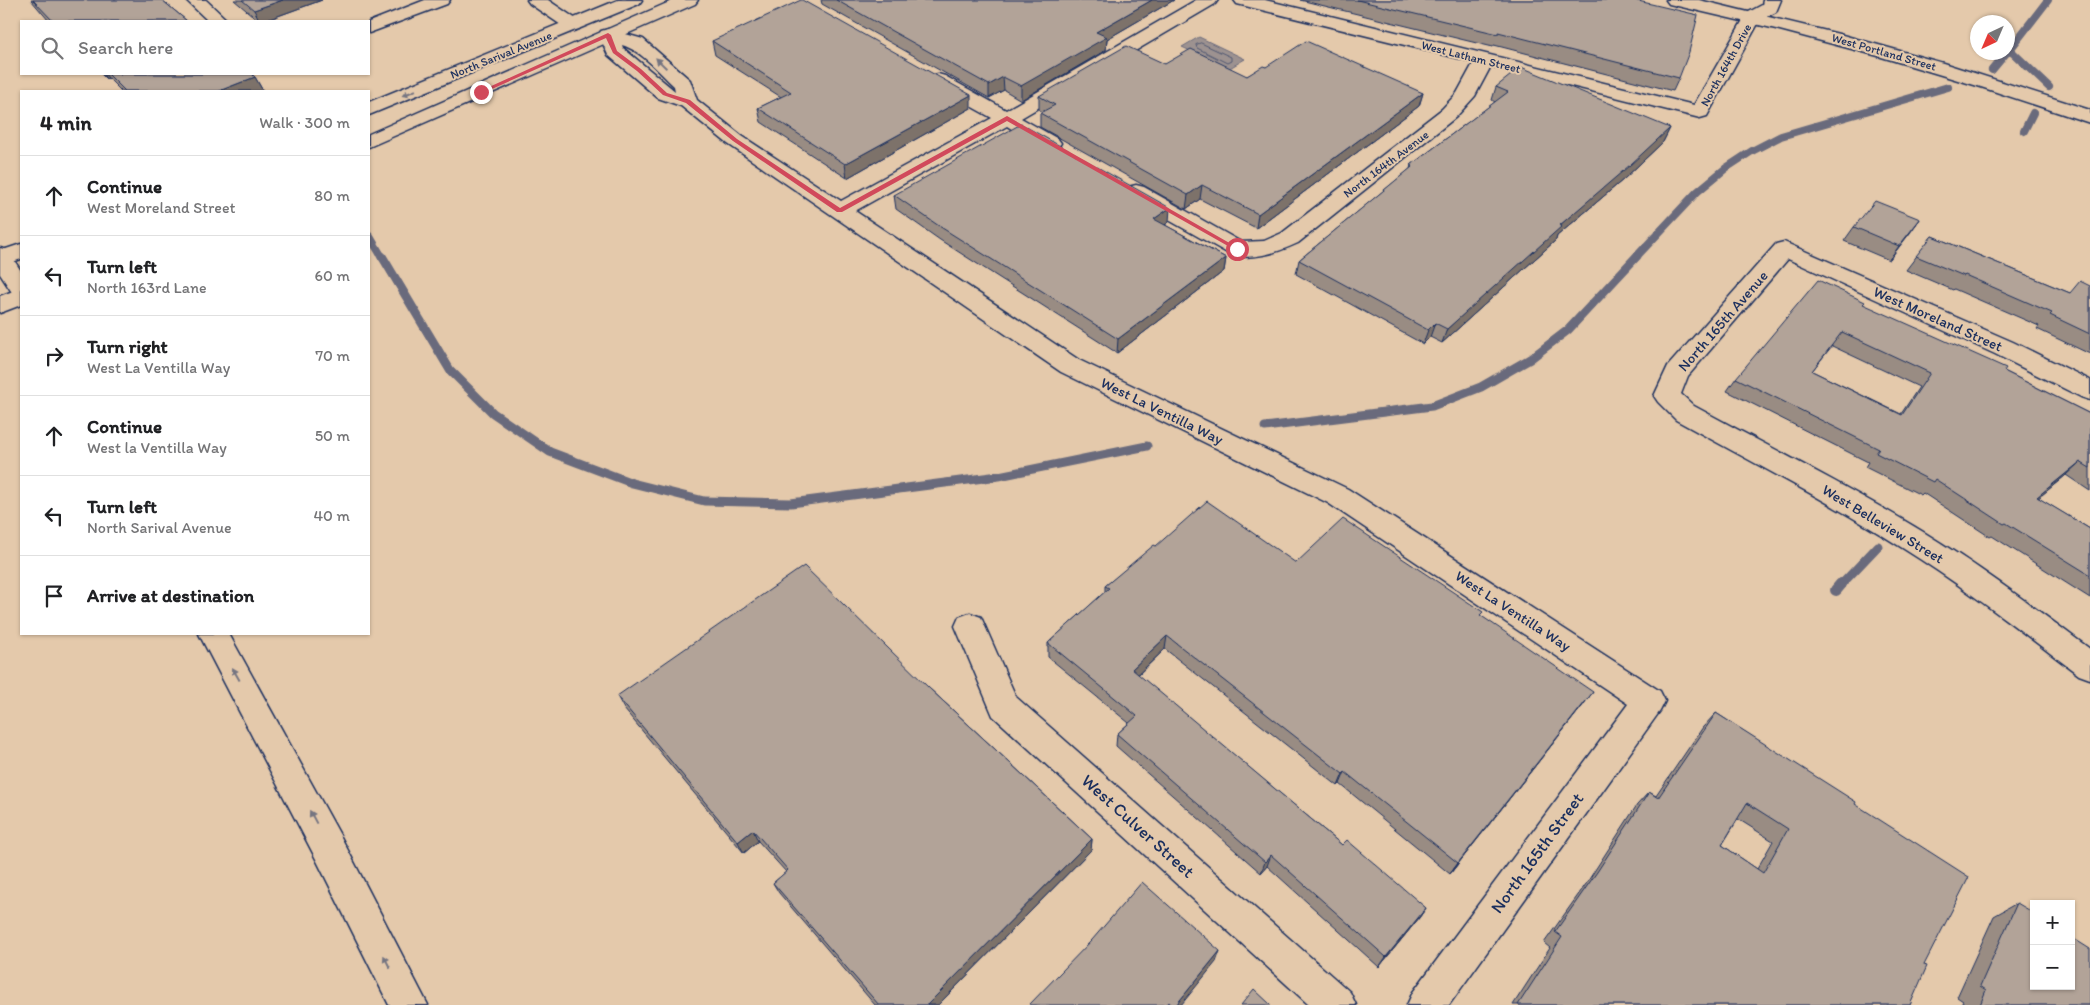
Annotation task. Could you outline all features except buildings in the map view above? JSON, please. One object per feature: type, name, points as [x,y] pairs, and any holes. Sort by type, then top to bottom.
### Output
[{"type":"street","points":[[195,0],[218,20]]},
{"type":"street","points":[[370,28],[441,0]]},
{"type":"street","points":[[481,92],[509,70],[530,57],[579,34],[573,25],[536,0]]},
{"type":"street","name":"North Sarival Avenue","points":[[370,109],[633,0]]},
{"type":"street","points":[[608,35],[604,29],[612,21],[623,13],[655,0]]},
{"type":"street","name":"North Sarival Avenue","points":[[370,141],[689,0]]},
{"type":"street","points":[[839,211],[1007,118],[1209,0]]},
{"type":"street","name":"West Latham Street","points":[[1242,0],[1700,112]]},
{"type":"street","name":"West Portland Street","points":[[1675,0],[1845,40],[2090,117]]},
{"type":"street","name":"North 164th Drive","points":[[1740,0],[1753,17]]},
{"type":"street","name":"North 164th Drive","points":[[1700,112],[1753,17],[1770,8],[1772,0]]},
{"type":"street","name":"West La Ventilla Way","points":[[608,35],[615,52],[639,70],[665,94],[688,102],[735,140],[1070,366],[1338,496],[1649,701]]},
{"type":"street","name":"North 164th Avenue","points":[[1119,182],[1237,249],[1267,248],[1290,238],[1431,129],[1465,96],[1485,60]]},
{"type":"street","points":[[919,69],[1070,154]]},
{"type":"street","name":"West Moreland Street","points":[[1784,250],[2004,348],[2090,391]]},
{"type":"street","name":"North 165th Avenue","points":[[1667,396],[1677,372],[1784,250]]},
{"type":"street","points":[[6,256],[20,287]]},
{"type":"street","points":[[0,305],[20,296]]},
{"type":"street","name":"West Belleview Street","points":[[1667,396],[1685,413],[1888,524],[2005,602],[2090,666]]},
{"type":"street","name":"West Culver Street","points":[[970,626],[1004,706],[1337,1005]]},
{"type":"street","points":[[215,635],[328,846],[409,1005]]},
{"type":"street","name":"North 165th Street","points":[[1426,1005],[1649,701]]},
{"type":"water","points":[[1199,37],[1245,59],[1228,69],[1182,47]]},
{"type":"waterway","points":[[2015,43],[2048,0]]},
{"type":"waterway","points":[[2015,55],[2049,87]]},
{"type":"waterway","points":[[1992,70],[2000,60]]},
{"type":"waterway","points":[[1636,257],[1697,192],[1726,168],[1752,151],[1781,136],[1948,87]]},
{"type":"waterway","points":[[2024,131],[2033,113]]},
{"type":"waterway","points":[[370,237],[382,257]]},
{"type":"waterway","points":[[382,256],[450,370],[493,413],[550,452],[632,483],[704,501],[791,503],[999,476],[1147,446]]},
{"type":"waterway","points":[[1265,427],[1432,406],[1481,387],[1530,359],[1568,330],[1637,256]]},
{"type":"waterway","points":[[1840,586],[1878,546]]},
{"type":"waterway","points":[[1836,590],[1841,584]]},
{"type":"route","points":[[481,92],[608,35],[615,52],[639,70],[665,94],[688,102],[735,140],[839,211],[1007,118],[1237,249]]}]
